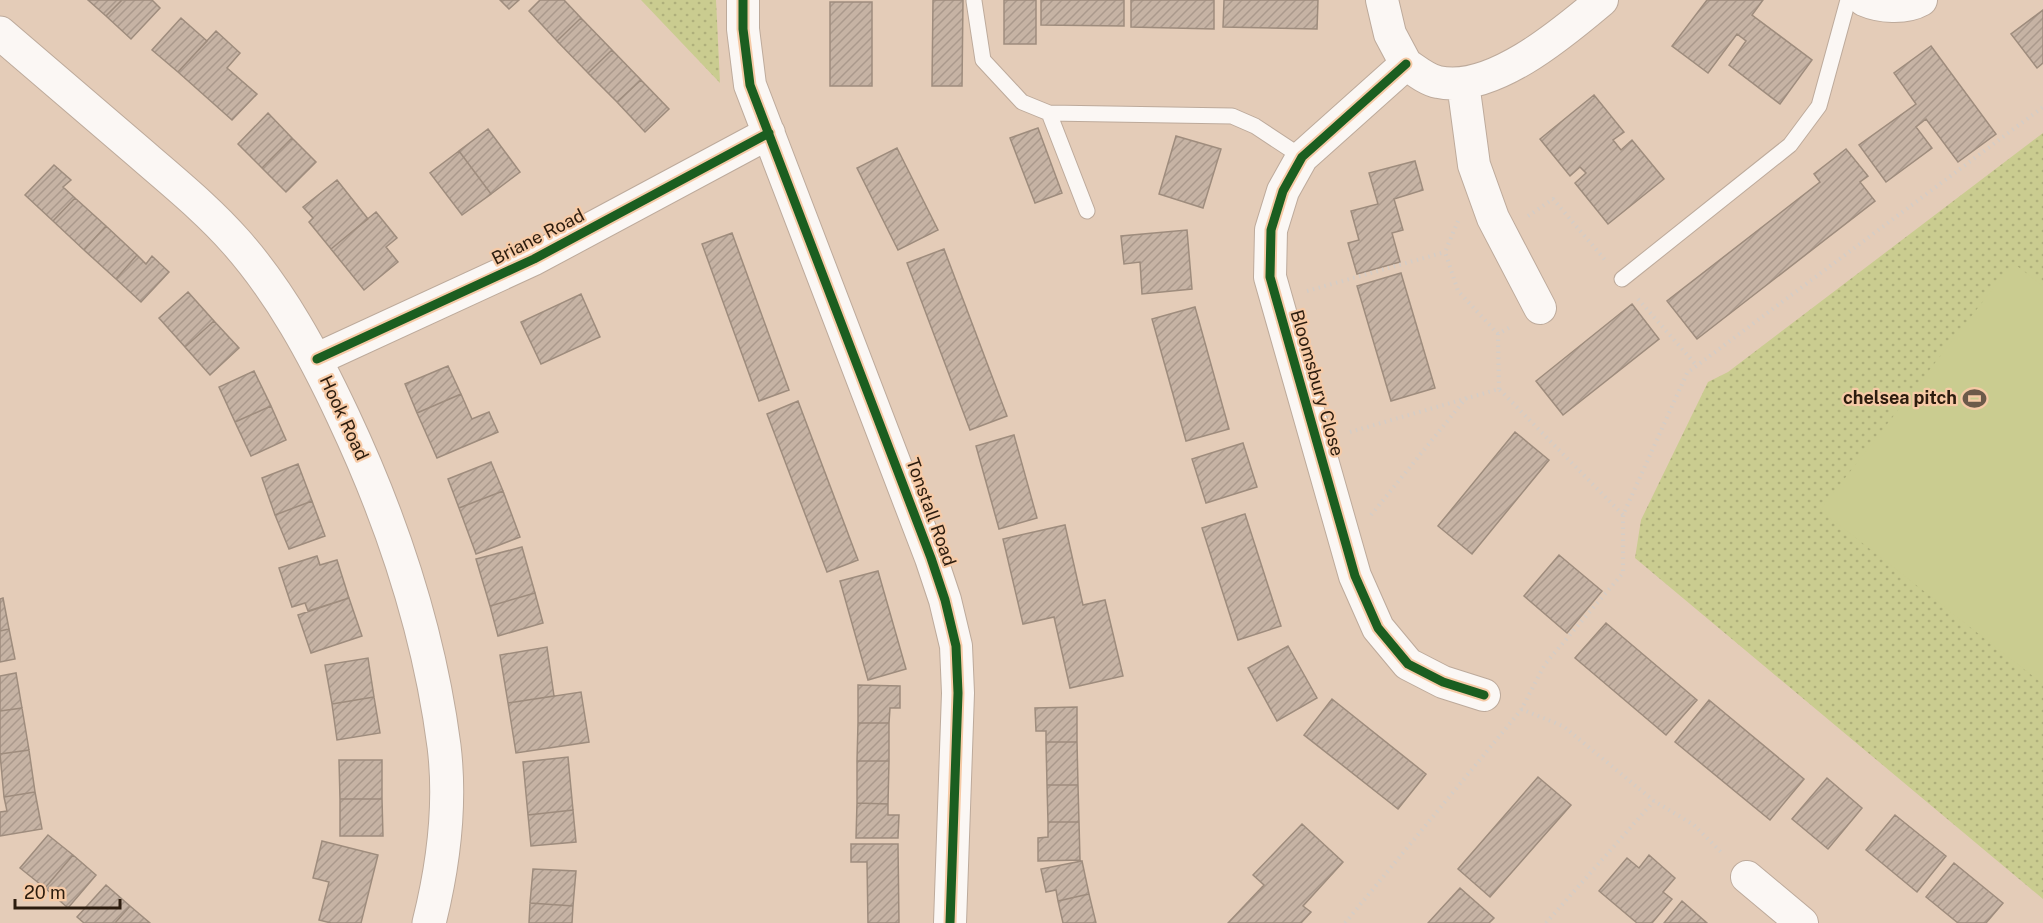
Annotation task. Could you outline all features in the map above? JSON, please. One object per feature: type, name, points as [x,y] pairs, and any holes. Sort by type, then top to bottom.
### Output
[{"type":"main road","name":"Hook Road","points":[[0,33],[176,184],[236,241],[273,290],[317,359],[373,479],[403,562],[431,670],[444,748],[445,825],[436,895],[429,923]]},
{"type":"street","name":"Tonstall Road","points":[[743,0],[743,28],[750,85],[931,558],[945,600],[956,646],[958,693],[950,923]]},
{"type":"street","points":[[1382,0],[1389,34],[1406,64],[1437,82],[1463,83],[1503,70],[1555,40],[1602,0]]},
{"type":"street","points":[[1864,0],[1879,6],[1915,3],[1921,0]]},
{"type":"street","name":"Bloomsbury Close","points":[[1406,64],[1302,156],[1283,191],[1271,230],[1270,277],[1355,576],[1378,628],[1408,664],[1443,682],[1484,695]]},
{"type":"street","points":[[1463,83],[1474,165],[1493,218],[1540,308]]},
{"type":"street","name":"Briane Road","points":[[317,359],[534,259],[769,133]]},
{"type":"street","points":[[1747,877],[1802,923]]},
{"type":"lane","points":[[1622,279],[1790,146],[1819,106],[1848,0]]},
{"type":"lane","points":[[974,1],[983,60],[1022,102],[1049,114],[1232,116],[1256,126],[1302,156]]},
{"type":"lane","points":[[1049,114],[1087,211]]},
{"type":"path","points":[[1345,923],[1521,710],[1545,664],[1623,573],[1623,515],[1687,373],[2043,107]]},
{"type":"path","points":[[1486,197],[1463,209],[1445,252],[1458,291],[1498,334],[1500,389],[1623,515]]},
{"type":"path","points":[[1276,300],[1445,252]]},
{"type":"path","points":[[1498,334],[1540,308]]},
{"type":"path","points":[[1317,442],[1500,389]]},
{"type":"path","points":[[1346,546],[1467,397]]},
{"type":"path","points":[[1484,695],[1563,726],[1654,801],[1694,825],[1747,877]]},
{"type":"path","points":[[1546,923],[1654,801]]},
{"type":"green space","points":[[641,0],[716,0],[720,83]]},
{"type":"green space","points":[[2043,133],[2043,899],[1635,558],[1641,520],[1708,382],[1728,372]]},
{"type":"green space","name":"chelsea pitch","points":[[2013,263],[2043,286],[2043,684],[1820,510]]},
{"type":"building","points":[[88,0],[122,0],[106,16]]},
{"type":"building","points":[[122,0],[152,0],[160,8],[131,39],[106,16]]},
{"type":"building","points":[[500,0],[519,0],[509,9]]},
{"type":"building","points":[[540,0],[564,0],[581,18],[557,41],[529,11]]},
{"type":"building","points":[[933,0],[963,0],[962,86],[932,86]]},
{"type":"building","points":[[1004,0],[1036,0],[1036,44],[1004,44]]},
{"type":"building","points":[[1041,0],[1124,0],[1124,26],[1041,25]]},
{"type":"building","points":[[1131,0],[1214,0],[1214,29],[1131,27]]},
{"type":"building","points":[[1224,0],[1318,0],[1317,29],[1223,27]]},
{"type":"building","points":[[1707,0],[1763,0],[1752,15],[1812,60],[1780,104],[1729,65],[1746,41],[1737,34],[1708,73],[1672,46]]},
{"type":"building","points":[[830,2],[872,2],[872,86],[830,86]]},
{"type":"building","points":[[2043,10],[2043,63],[2037,68],[2011,34]]},
{"type":"building","points":[[181,18],[207,41],[178,72],[152,50]]},
{"type":"building","points":[[581,18],[612,50],[588,73],[557,41]]},
{"type":"building","points":[[216,31],[240,53],[227,68],[257,94],[232,120],[178,72]]},
{"type":"building","points":[[1931,46],[1996,134],[1958,162],[1926,119],[1916,127],[1932,148],[1886,182],[1859,145],[1916,104],[1894,73]]},
{"type":"building","points":[[612,50],[641,80],[617,102],[588,73]]},
{"type":"building","points":[[641,80],[669,109],[645,132],[617,102]]},
{"type":"building","points":[[1594,95],[1624,132],[1613,140],[1621,150],[1632,140],[1664,179],[1608,224],[1575,183],[1586,173],[1580,167],[1570,176],[1540,139]]},
{"type":"building","points":[[268,113],[292,138],[262,168],[238,144]]},
{"type":"building","points":[[1038,128],[1062,193],[1035,203],[1010,138]]},
{"type":"building","points":[[488,129],[520,172],[491,194],[459,151]]},
{"type":"building","points":[[1176,136],[1221,149],[1203,208],[1159,194]]},
{"type":"building","points":[[292,138],[316,162],[286,192],[262,168]]},
{"type":"building","points":[[897,148],[938,230],[898,250],[857,168]]},
{"type":"building","points":[[1846,149],[1868,176],[1860,182],[1875,201],[1697,339],[1667,301],[1820,182],[1814,174]]},
{"type":"building","points":[[459,151],[491,194],[462,215],[430,173]]},
{"type":"building","points":[[1415,161],[1423,190],[1394,199],[1403,230],[1392,233],[1400,262],[1357,274],[1348,243],[1359,240],[1351,211],[1378,204],[1369,173]]},
{"type":"building","points":[[54,165],[71,180],[63,187],[75,198],[53,221],[25,195]]},
{"type":"building","points":[[337,180],[368,219],[331,249],[309,222],[313,218],[303,207]]},
{"type":"building","points":[[75,198],[106,226],[84,250],[53,221]]},
{"type":"building","points":[[376,212],[397,238],[386,247],[398,262],[364,290],[331,249]]},
{"type":"building","points":[[106,226],[137,255],[116,279],[84,250]]},
{"type":"building","points":[[1187,230],[1192,289],[1142,294],[1140,262],[1124,264],[1121,236]]},
{"type":"building","points":[[732,233],[789,390],[759,401],[702,244]]},
{"type":"building","points":[[944,249],[1007,416],[970,430],[907,263]]},
{"type":"building","points":[[137,255],[146,264],[152,256],[169,272],[141,302],[116,279]]},
{"type":"building","points":[[1401,273],[1435,388],[1391,401],[1357,286]]},
{"type":"building","points":[[188,292],[214,321],[185,347],[159,318]]},
{"type":"building","points":[[581,294],[600,337],[541,364],[521,322]]},
{"type":"building","points":[[1632,304],[1659,339],[1563,415],[1536,381]]},
{"type":"building","points":[[1195,307],[1229,429],[1186,441],[1152,319]]},
{"type":"building","points":[[214,321],[239,348],[210,375],[185,347]]},
{"type":"building","points":[[448,366],[461,394],[417,413],[405,384]]},
{"type":"building","points":[[254,371],[271,406],[235,422],[219,387]]},
{"type":"building","points":[[461,394],[472,419],[489,412],[498,432],[437,458],[417,413]]},
{"type":"building","points":[[798,401],[858,560],[827,572],[767,414]]},
{"type":"building","points":[[271,406],[286,440],[251,456],[235,422]]},
{"type":"building","points":[[1515,432],[1549,460],[1472,554],[1438,526]]},
{"type":"building","points":[[1014,435],[1037,518],[999,529],[976,446]]},
{"type":"building","points":[[1243,443],[1257,487],[1206,503],[1192,459]]},
{"type":"building","points":[[491,462],[503,491],[459,508],[448,479]]},
{"type":"building","points":[[298,464],[312,501],[275,515],[262,478]]},
{"type":"building","points":[[503,491],[520,537],[476,554],[459,508]]},
{"type":"building","points":[[312,501],[325,536],[289,549],[275,515]]},
{"type":"building","points":[[1245,514],[1281,626],[1238,640],[1202,528]]},
{"type":"building","points":[[1065,525],[1083,605],[1105,600],[1123,676],[1070,688],[1054,617],[1023,624],[1003,539]]},
{"type":"building","points":[[522,547],[535,593],[490,606],[476,559]]},
{"type":"building","points":[[1559,555],[1602,591],[1567,633],[1524,596]]},
{"type":"building","points":[[317,556],[320,565],[337,560],[349,598],[308,611],[305,603],[292,607],[279,568]]},
{"type":"building","points":[[878,571],[906,669],[868,680],[840,581]]},
{"type":"building","points":[[535,593],[543,623],[498,636],[490,606]]},
{"type":"building","points":[[3,598],[9,629],[0,631],[0,599]]},
{"type":"building","points":[[349,598],[362,636],[311,653],[298,615]]},
{"type":"building","points":[[1606,623],[1697,700],[1666,735],[1575,658]]},
{"type":"building","points":[[9,629],[15,659],[0,662],[0,631]]},
{"type":"building","points":[[1288,646],[1317,698],[1277,721],[1248,668]]},
{"type":"building","points":[[547,647],[554,696],[508,703],[500,655]]},
{"type":"building","points":[[368,658],[374,697],[332,704],[325,665]]},
{"type":"building","points":[[16,673],[22,708],[0,711],[0,676]]},
{"type":"building","points":[[858,685],[900,686],[900,708],[890,708],[889,723],[858,723]]},
{"type":"building","points":[[581,692],[589,742],[516,753],[508,703]]},
{"type":"building","points":[[374,697],[380,733],[337,740],[332,704]]},
{"type":"building","points":[[1332,699],[1426,774],[1398,809],[1304,735]]},
{"type":"building","points":[[1709,700],[1804,779],[1770,820],[1675,742]]},
{"type":"building","points":[[1077,707],[1077,742],[1046,742],[1046,731],[1036,731],[1035,708]]},
{"type":"building","points":[[22,708],[29,750],[0,754],[0,711]]},
{"type":"building","points":[[858,723],[889,723],[889,761],[857,761]]},
{"type":"building","points":[[1046,742],[1077,742],[1078,785],[1047,785]]},
{"type":"building","points":[[29,750],[35,792],[4,797],[0,754]]},
{"type":"building","points":[[568,757],[573,810],[528,815],[523,762]]},
{"type":"building","points":[[339,760],[382,760],[382,799],[340,799]]},
{"type":"building","points":[[857,761],[889,761],[888,804],[857,803]]},
{"type":"building","points":[[1538,777],[1571,805],[1490,897],[1458,869]]},
{"type":"building","points":[[1827,778],[1862,808],[1828,849],[1792,819]]},
{"type":"building","points":[[1047,785],[1078,785],[1079,822],[1048,822]]},
{"type":"building","points":[[35,792],[42,829],[0,836],[0,812],[7,811],[4,797]]},
{"type":"building","points":[[340,799],[382,799],[383,836],[340,836]]},
{"type":"building","points":[[857,803],[888,804],[888,815],[899,815],[898,838],[856,838]]},
{"type":"building","points":[[573,810],[576,842],[531,846],[528,815]]},
{"type":"building","points":[[1895,815],[1946,856],[1917,892],[1866,850]]},
{"type":"building","points":[[1048,822],[1079,822],[1080,860],[1038,861],[1038,838],[1048,837]]},
{"type":"building","points":[[1302,824],[1343,862],[1303,906],[1311,912],[1301,923],[1228,923],[1264,885],[1253,875]]},
{"type":"building","points":[[48,835],[73,855],[45,888],[20,868]]},
{"type":"building","points":[[322,841],[378,855],[361,923],[331,923],[319,920],[329,882],[313,878]]},
{"type":"building","points":[[851,844],[898,844],[899,923],[868,923],[867,862],[851,862]]},
{"type":"building","points":[[73,855],[96,875],[68,908],[45,888]]},
{"type":"building","points":[[1649,855],[1675,878],[1663,892],[1672,899],[1652,923],[1637,923],[1599,891],[1627,858],[1639,868]]},
{"type":"building","points":[[1082,861],[1089,894],[1058,901],[1056,890],[1046,892],[1041,869]]},
{"type":"building","points":[[1954,863],[2003,903],[1986,923],[1958,923],[1926,897]]},
{"type":"building","points":[[533,869],[576,871],[573,906],[530,903]]},
{"type":"building","points":[[106,885],[130,906],[115,923],[84,923],[77,917]]},
{"type":"building","points":[[1460,888],[1494,918],[1489,923],[1428,923]]},
{"type":"building","points":[[1089,894],[1096,923],[1063,923],[1058,901]]},
{"type":"building","points":[[1682,901],[1707,923],[1664,923]]},
{"type":"building","points":[[530,903],[573,906],[572,923],[529,923]]},
{"type":"building","points":[[130,906],[150,923],[115,923]]},
{"type":"cycle path","points":[[743,0],[743,29],[750,85],[931,558],[945,600],[956,646],[958,693],[950,923]]},
{"type":"cycle path","points":[[1406,64],[1302,157],[1283,191],[1271,230],[1270,277],[1355,576],[1378,628],[1408,664],[1443,682],[1484,695]]},
{"type":"cycle path","points":[[317,359],[534,259],[769,133]]},
{"type":"place","name":"chelsea pitch","points":[[1975,398]]}]
